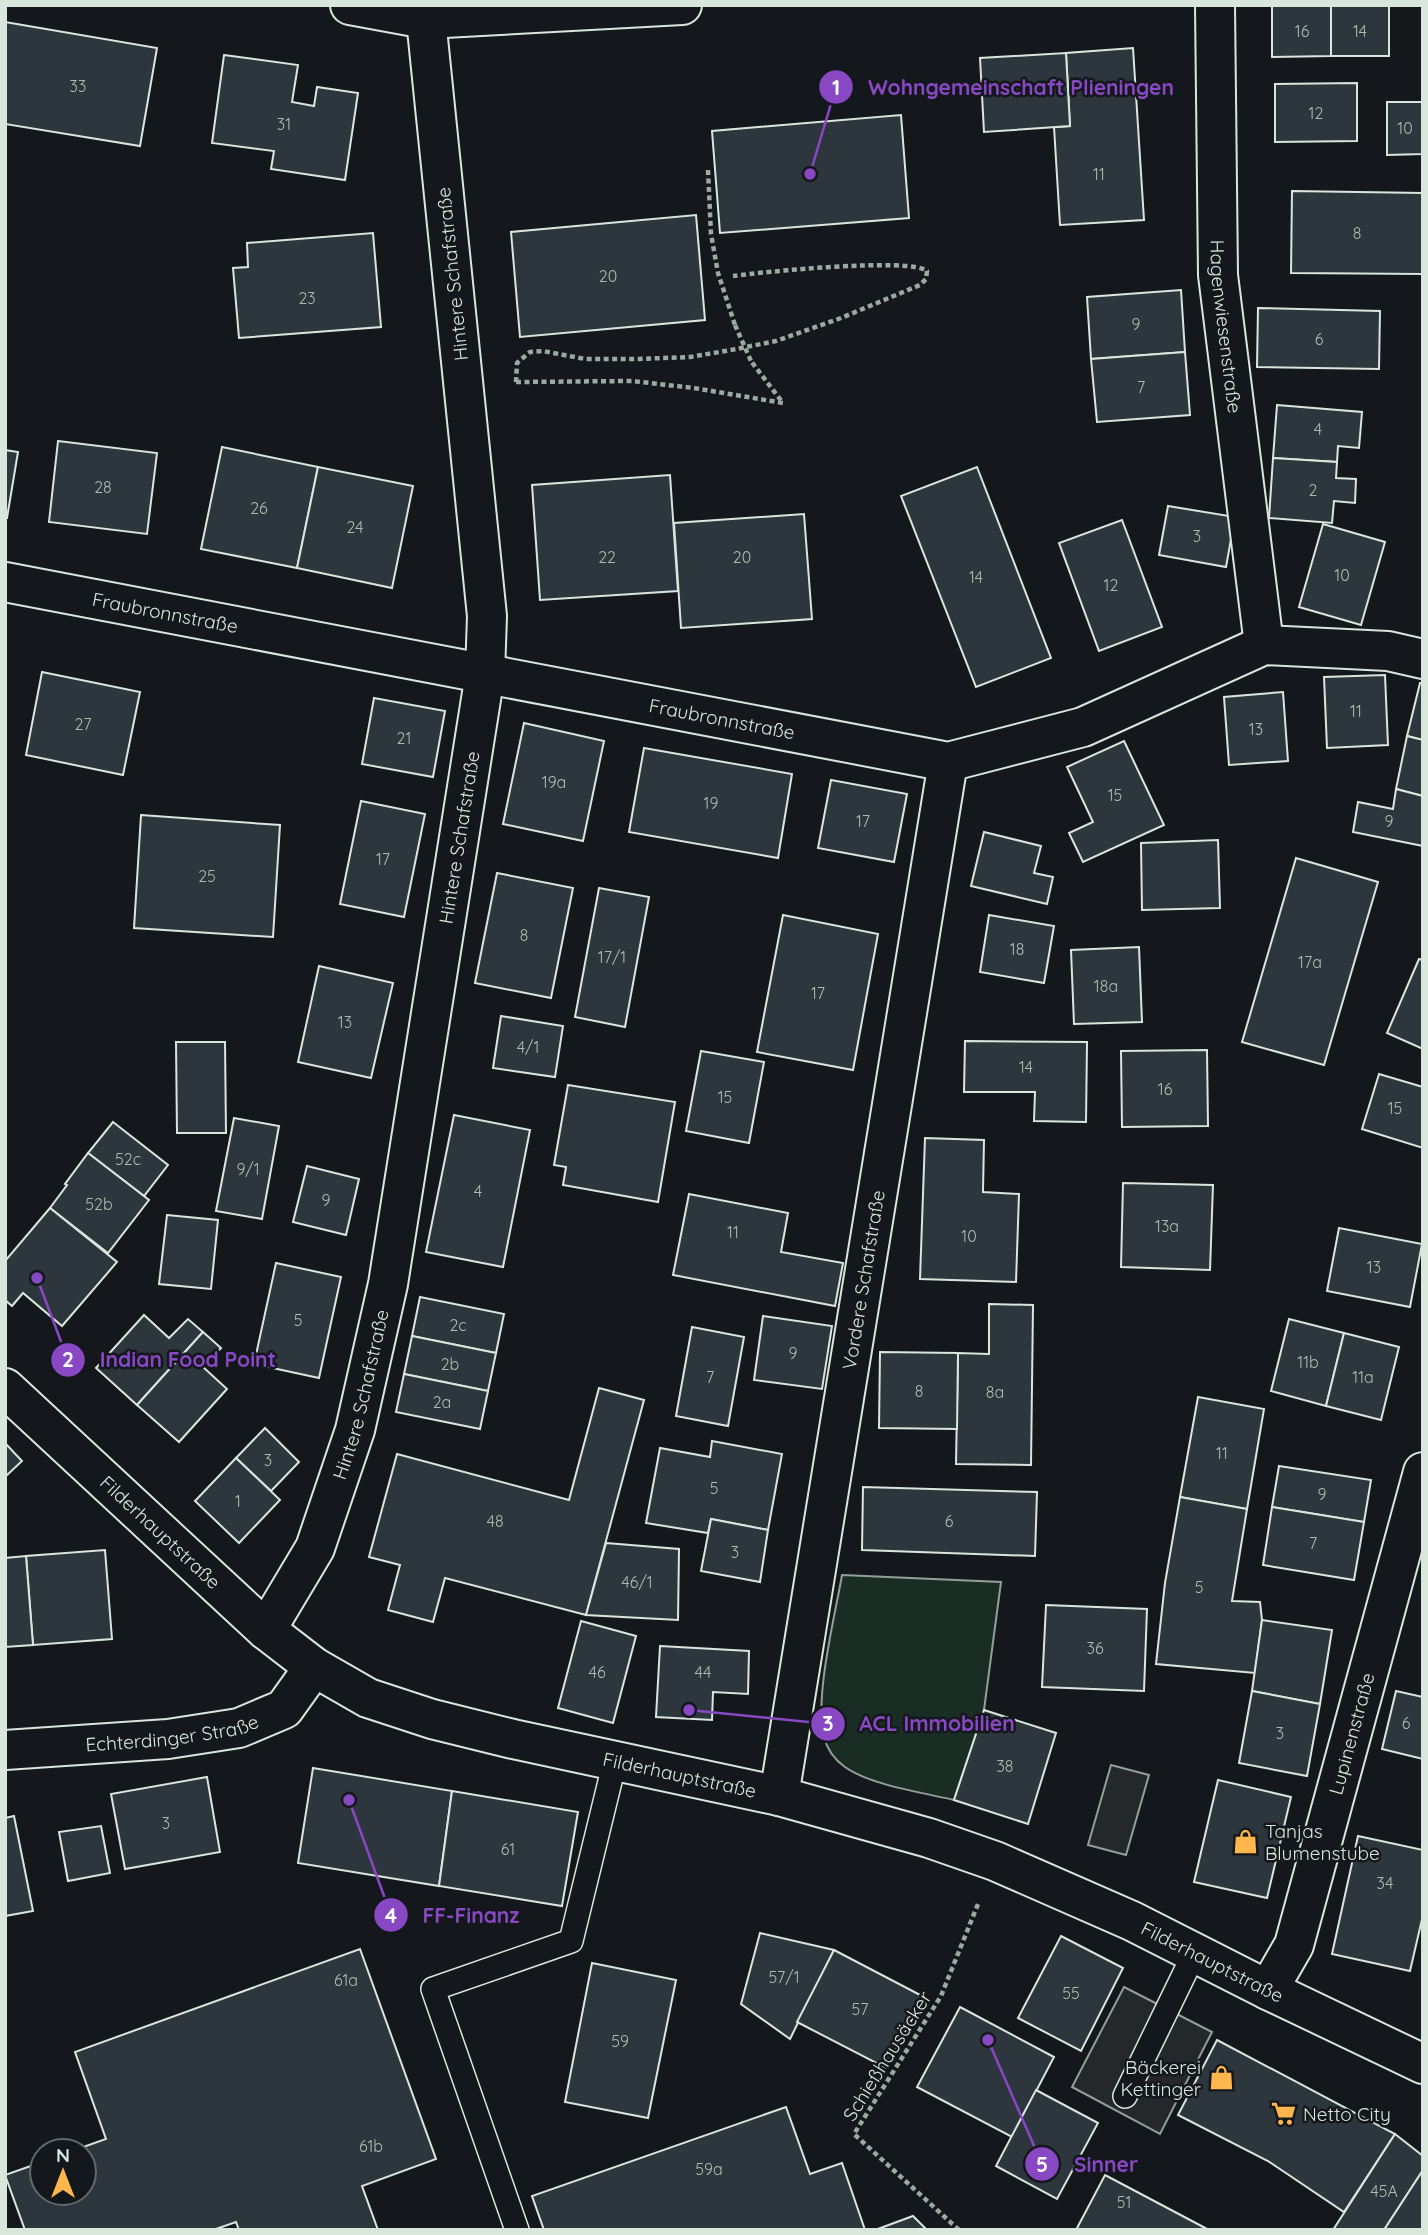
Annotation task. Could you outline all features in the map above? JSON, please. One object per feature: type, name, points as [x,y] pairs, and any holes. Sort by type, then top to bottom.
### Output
[{"type":"street","points":[[350,5],[426,19],[682,5]]},
{"type":"street","name":"Hagenwiesenstraße","points":[[1215,5],[1218,275],[1264,645]]},
{"type":"street","name":"Hintere Schafstraße","points":[[266,1630],[315,1548],[355,1430],[388,1284],[485,674],[487,616],[426,19]]},
{"type":"street","name":"Fraubronnstraße","points":[[5,582],[948,762],[1083,727],[1264,645],[1388,651],[1423,659]]},
{"type":"street","name":"Vordere Schafstraße","points":[[779,1796],[948,762]]},
{"type":"street","name":"Filderhauptstraße","points":[[5,1388],[266,1630],[314,1667],[368,1698],[432,1719],[779,1796],[929,1838],[995,1861],[1132,1921],[1423,2064]]},
{"type":"street","name":"Lupinenstraße","points":[[1268,1990],[1294,1945],[1423,1472]]},
{"type":"street","name":"Echterdinger Straße","points":[[5,1750],[168,1739],[239,1728],[284,1709],[314,1667]]},
{"type":"lane","points":[[517,2230],[433,1989],[571,1941],[615,1761]]},
{"type":"lane","points":[[1125,2096],[1195,1952]]},
{"type":"path","points":[[463,383],[632,381],[695,388],[783,403],[751,361],[735,325],[718,273],[711,234],[708,170]]},
{"type":"path","points":[[516,382],[517,363],[530,352],[543,351],[584,359],[691,357],[776,341],[841,318],[920,285],[926,279],[927,271],[922,267],[887,265],[733,276]]},
{"type":"path","name":"Schießhausäcker","points":[[959,2230],[854,2134],[941,1996],[995,1861]]},
{"type":"green space","points":[[842,1575],[1001,1582],[984,1710],[954,1800],[868,1779],[841,1764],[827,1746],[822,1721],[823,1679]]},
{"type":"shaded area","points":[[1111,1765],[1149,1775],[1126,1855],[1088,1845]]},
{"type":"shaded area","points":[[1124,1987],[1212,2032],[1160,2134],[1072,2087]]},
{"type":"building","points":[[1272,5],[1331,5],[1331,56],[1272,57]]},
{"type":"building","points":[[1331,5],[1389,5],[1389,56],[1331,56]]},
{"type":"building","points":[[5,22],[157,48],[140,146],[5,124]]},
{"type":"building","points":[[1133,48],[1144,220],[1060,225],[1054,127],[1070,126],[1066,53]]},
{"type":"building","points":[[1066,53],[1070,126],[984,132],[980,58]]},
{"type":"building","points":[[224,55],[298,65],[292,102],[314,106],[317,87],[358,93],[345,180],[271,169],[274,151],[212,143]]},
{"type":"building","points":[[1357,83],[1357,141],[1275,142],[1275,84]]},
{"type":"building","points":[[1387,102],[1423,102],[1423,154],[1387,155]]},
{"type":"building","points":[[901,115],[909,218],[720,233],[712,131]]},
{"type":"building","points":[[1292,191],[1423,193],[1423,274],[1291,273]]},
{"type":"building","points":[[696,215],[705,320],[520,337],[511,232]]},
{"type":"building","points":[[373,233],[381,327],[239,338],[233,268],[248,267],[247,243]]},
{"type":"building","points":[[1181,290],[1185,352],[1091,359],[1087,297]]},
{"type":"building","points":[[1258,308],[1380,311],[1379,369],[1257,367]]},
{"type":"building","points":[[1185,352],[1190,415],[1097,422],[1091,359]]},
{"type":"building","points":[[1277,405],[1362,412],[1359,448],[1338,446],[1337,462],[1273,458]]},
{"type":"building","points":[[58,441],[157,453],[147,534],[49,522]]},
{"type":"building","points":[[222,447],[318,467],[297,568],[201,549]]},
{"type":"building","points":[[5,450],[18,452],[7,518],[5,518]]},
{"type":"building","points":[[1273,458],[1337,462],[1336,478],[1356,479],[1355,503],[1334,501],[1332,523],[1269,518]]},
{"type":"building","points":[[318,467],[413,486],[392,588],[297,568]]},
{"type":"building","points":[[977,467],[1051,658],[976,687],[901,496]]},
{"type":"building","points":[[670,475],[678,591],[540,600],[532,485]]},
{"type":"building","points":[[1168,506],[1235,517],[1226,567],[1159,555]]},
{"type":"building","points":[[804,514],[812,619],[681,628],[674,523]]},
{"type":"building","points":[[1122,520],[1162,627],[1099,651],[1059,543]]},
{"type":"building","points":[[1323,524],[1385,542],[1361,625],[1299,607]]},
{"type":"building","points":[[42,672],[140,692],[123,775],[26,755]]},
{"type":"building","points":[[1385,675],[1388,745],[1327,748],[1324,677]]},
{"type":"building","points":[[1420,683],[1423,683],[1423,740],[1407,736]]},
{"type":"building","points":[[1283,692],[1288,761],[1229,765],[1224,697]]},
{"type":"building","points":[[374,698],[445,711],[433,777],[362,764]]},
{"type":"building","points":[[524,723],[604,741],[583,841],[503,824]]},
{"type":"building","points":[[1407,736],[1423,740],[1423,796],[1396,789]]},
{"type":"building","points":[[1124,741],[1164,825],[1083,862],[1069,833],[1093,822],[1067,767]]},
{"type":"building","points":[[644,748],[792,774],[778,858],[629,832]]},
{"type":"building","points":[[831,780],[907,794],[894,862],[818,848]]},
{"type":"building","points":[[1396,789],[1423,796],[1423,846],[1353,832],[1358,802],[1393,809]]},
{"type":"building","points":[[361,801],[425,814],[404,917],[340,904]]},
{"type":"building","points":[[141,815],[280,825],[273,937],[134,928]]},
{"type":"building","points":[[984,832],[1041,846],[1034,873],[1053,877],[1047,904],[971,886]]},
{"type":"building","points":[[1218,840],[1220,908],[1142,910],[1141,843]]},
{"type":"building","points":[[1296,858],[1378,882],[1324,1065],[1242,1042]]},
{"type":"building","points":[[497,873],[573,888],[551,998],[475,983]]},
{"type":"building","points":[[599,888],[649,897],[625,1027],[575,1017]]},
{"type":"building","points":[[783,915],[878,934],[853,1070],[757,1052]]},
{"type":"building","points":[[989,915],[1054,926],[1044,983],[980,972]]},
{"type":"building","points":[[1139,947],[1142,1022],[1074,1024],[1071,950]]},
{"type":"building","points":[[1419,959],[1423,960],[1423,1049],[1387,1033]]},
{"type":"building","points":[[319,966],[393,983],[371,1078],[298,1062]]},
{"type":"building","points":[[501,1016],[563,1026],[555,1077],[493,1068]]},
{"type":"building","points":[[965,1041],[1087,1042],[1086,1122],[1034,1121],[1035,1092],[964,1092]]},
{"type":"building","points":[[176,1042],[225,1042],[226,1133],[177,1133]]},
{"type":"building","points":[[1207,1050],[1208,1126],[1122,1127],[1121,1051]]},
{"type":"building","points":[[701,1051],[764,1062],[749,1143],[686,1131]]},
{"type":"building","points":[[1379,1074],[1423,1087],[1423,1148],[1362,1129]]},
{"type":"building","points":[[568,1085],[675,1102],[658,1202],[563,1185],[566,1167],[554,1165]]},
{"type":"building","points":[[454,1115],[530,1130],[503,1267],[426,1252]]},
{"type":"building","points":[[234,1118],[279,1126],[262,1219],[216,1211]]},
{"type":"building","points":[[113,1122],[168,1165],[144,1196],[88,1153]]},
{"type":"building","points":[[925,1138],[984,1140],[983,1192],[1019,1194],[1016,1282],[920,1279]]},
{"type":"building","points":[[88,1153],[149,1200],[108,1253],[50,1208]]},
{"type":"building","points":[[307,1166],[359,1179],[346,1235],[293,1222]]},
{"type":"building","points":[[1123,1183],[1213,1185],[1210,1270],[1121,1267]]},
{"type":"building","points":[[689,1194],[788,1213],[781,1252],[843,1263],[835,1306],[673,1275]]},
{"type":"building","points":[[50,1208],[117,1262],[62,1326],[23,1293],[12,1306],[5,1300],[5,1261]]},
{"type":"building","points":[[167,1215],[218,1220],[211,1289],[159,1284]]},
{"type":"building","points":[[1339,1228],[1422,1244],[1410,1307],[1327,1291]]},
{"type":"building","points":[[276,1263],[341,1277],[319,1378],[254,1364]]},
{"type":"building","points":[[420,1297],[504,1314],[496,1353],[412,1336]]},
{"type":"building","points":[[989,1304],[1033,1305],[1031,1465],[956,1464],[958,1353],[989,1354]]},
{"type":"building","points":[[144,1315],[169,1338],[188,1319],[203,1332],[137,1405],[96,1368]]},
{"type":"building","points":[[763,1316],[832,1326],[822,1389],[754,1380]]},
{"type":"building","points":[[1289,1319],[1344,1333],[1326,1406],[1271,1391]]},
{"type":"building","points":[[692,1327],[744,1337],[728,1426],[676,1416]]},
{"type":"building","points":[[203,1332],[221,1348],[203,1367],[227,1389],[179,1442],[137,1405]]},
{"type":"building","points":[[1344,1333],[1399,1347],[1381,1420],[1326,1406]]},
{"type":"building","points":[[412,1336],[496,1353],[488,1391],[404,1374]]},
{"type":"building","points":[[880,1352],[958,1353],[957,1429],[879,1428]]},
{"type":"building","points":[[404,1374],[488,1391],[480,1429],[396,1412]]},
{"type":"building","points":[[599,1388],[644,1400],[586,1615],[445,1578],[433,1622],[388,1610],[400,1565],[369,1557],[397,1454],[569,1500]]},
{"type":"building","points":[[1198,1397],[1264,1409],[1247,1509],[1180,1497]]},
{"type":"building","points":[[265,1428],[299,1462],[271,1491],[236,1458]]},
{"type":"building","points":[[712,1441],[782,1454],[768,1530],[711,1519],[708,1533],[646,1523],[660,1448],[710,1457]]},
{"type":"building","points":[[5,1443],[22,1461],[5,1477]]},
{"type":"building","points":[[236,1458],[280,1500],[239,1543],[195,1501]]},
{"type":"building","points":[[1279,1466],[1371,1480],[1364,1522],[1272,1507]]},
{"type":"building","points":[[863,1487],[1037,1492],[1035,1556],[862,1550]]},
{"type":"building","points":[[1180,1497],[1247,1509],[1232,1601],[1260,1602],[1262,1620],[1255,1673],[1156,1664],[1165,1583]]},
{"type":"building","points":[[1272,1507],[1364,1522],[1354,1580],[1263,1565]]},
{"type":"building","points":[[711,1519],[768,1530],[760,1582],[701,1571]]},
{"type":"building","points":[[606,1543],[679,1549],[678,1620],[586,1615]]},
{"type":"building","points":[[105,1550],[112,1639],[33,1645],[26,1556]]},
{"type":"building","points":[[26,1556],[33,1645],[5,1647],[5,1558]]},
{"type":"building","points":[[1046,1605],[1147,1609],[1144,1691],[1042,1687]]},
{"type":"building","points":[[1262,1620],[1332,1630],[1320,1704],[1252,1691]]},
{"type":"building","points":[[581,1621],[636,1636],[613,1723],[558,1708]]},
{"type":"building","points":[[660,1646],[749,1651],[748,1694],[713,1692],[712,1720],[656,1717]]},
{"type":"building","points":[[1252,1691],[1320,1704],[1307,1776],[1239,1763]]},
{"type":"building","points":[[1396,1691],[1423,1697],[1423,1759],[1382,1749]]},
{"type":"building","points":[[984,1710],[1056,1733],[1028,1824],[954,1800]]},
{"type":"building","points":[[313,1768],[452,1791],[439,1886],[298,1863]]},
{"type":"building","points":[[207,1777],[220,1852],[125,1869],[111,1794]]},
{"type":"building","points":[[1218,1780],[1291,1797],[1267,1898],[1194,1882]]},
{"type":"building","points":[[452,1791],[578,1812],[562,1906],[439,1886]]},
{"type":"building","points":[[14,1816],[33,1911],[5,1916],[5,1818]]},
{"type":"building","points":[[101,1826],[110,1873],[68,1881],[59,1832]]},
{"type":"building","points":[[1358,1836],[1423,1850],[1423,1915],[1410,1971],[1332,1954]]},
{"type":"building","points":[[760,1933],[834,1950],[790,2039],[741,2004]]},
{"type":"building","points":[[1061,1936],[1123,1968],[1081,2051],[1018,2018]]},
{"type":"building","points":[[360,1949],[436,2159],[362,2186],[378,2230],[239,2230],[236,2222],[213,2230],[25,2230],[5,2175],[28,2167],[28,2207],[98,2207],[98,2142],[106,2139],[75,2052]]},
{"type":"building","points":[[834,1950],[924,1997],[886,2068],[797,2022]]},
{"type":"building","points":[[592,1963],[676,1980],[648,2118],[565,2102]]},
{"type":"building","points":[[960,2007],[1054,2057],[1012,2137],[917,2087]]},
{"type":"building","points":[[1217,2040],[1395,2134],[1344,2212],[1268,2161],[1178,2115]]},
{"type":"building","points":[[1036,2090],[1098,2123],[1057,2199],[996,2166]]},
{"type":"building","points":[[786,2107],[810,2174],[842,2163],[865,2230],[544,2230],[532,2196]]},
{"type":"building","points":[[1395,2134],[1423,2156],[1423,2170],[1384,2230],[1333,2230]]},
{"type":"building","points":[[1423,2170],[1423,2230],[1384,2230]]},
{"type":"building","points":[[1105,2175],[1209,2230],[1076,2230]]},
{"type":"building","points":[[913,2216],[927,2230],[875,2230]]},
{"type":"place","name":"Wohngemeinschaft Plieningen","points":[[810,174]]},
{"type":"place","name":"Indian Food Point","points":[[37,1278]]},
{"type":"place","name":"ACL Immobilien","points":[[689,1710]]},
{"type":"place","name":"FF-Finanz","points":[[349,1800]]},
{"type":"place","name":"Tanjas Blumenstube","points":[[1245,1842]]},
{"type":"place","name":"Sinner","points":[[988,2040]]},
{"type":"place","name":"Bäckerei Kettinger","points":[[1221,2078]]},
{"type":"place","name":"Netto City","points":[[1283,2114]]}]
